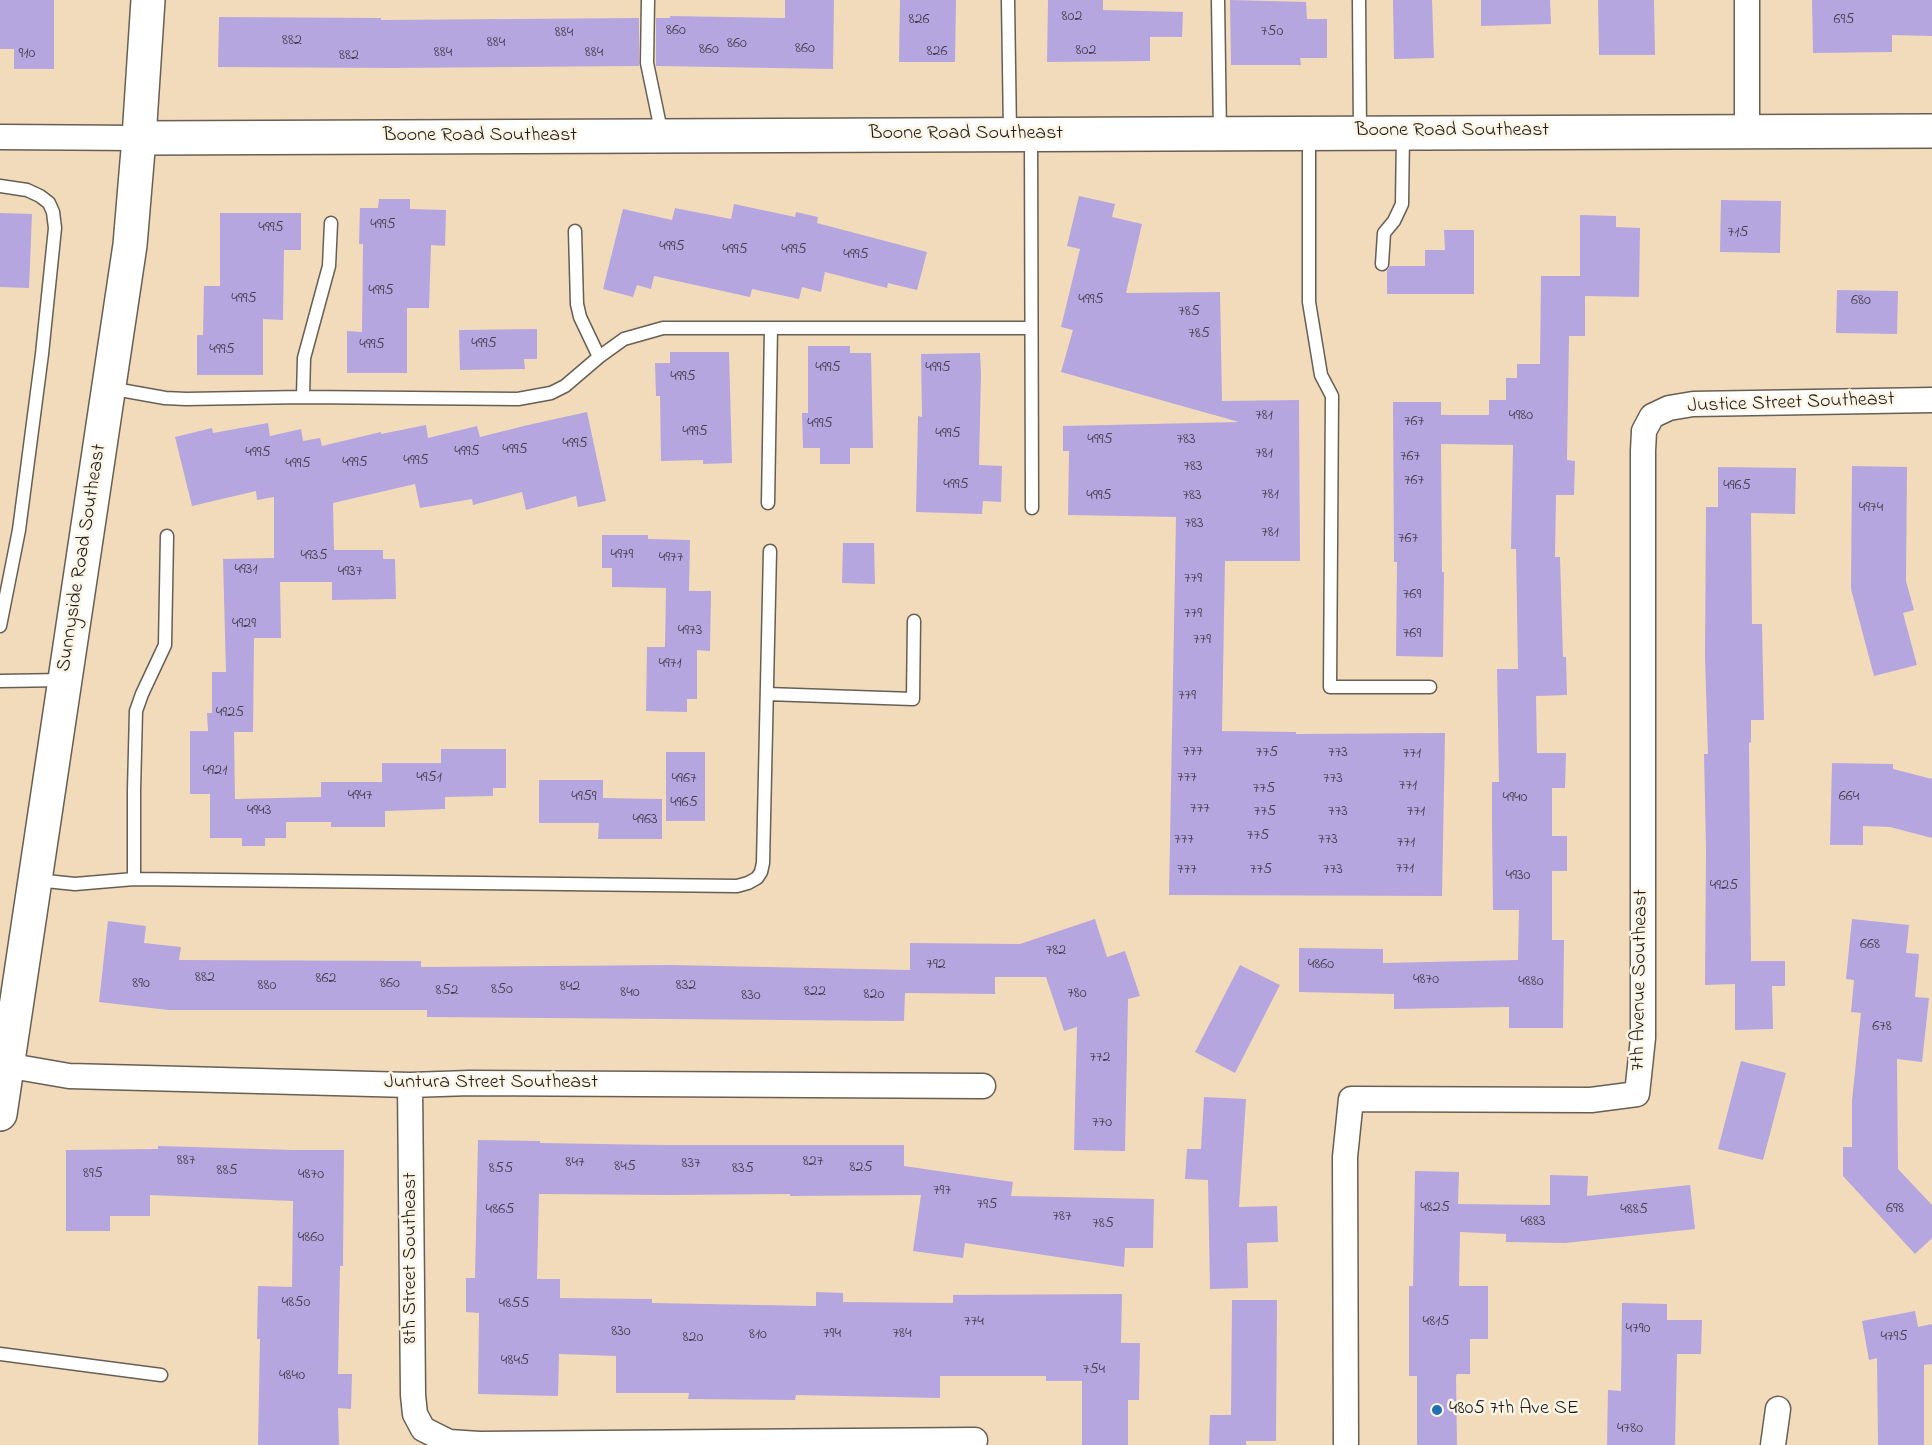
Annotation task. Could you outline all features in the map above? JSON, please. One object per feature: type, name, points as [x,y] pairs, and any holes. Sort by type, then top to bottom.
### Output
[{"type":"street","name":"Sunnyside Road Southeast","points":[[0,1114],[4,1065],[35,880],[130,245],[148,0]]},
{"type":"street","points":[[1747,0],[1747,131]]},
{"type":"street","name":"Boone Road Southeast","points":[[0,137],[1932,130]]},
{"type":"street","name":"Justice Street Southeast","points":[[1652,416],[1669,408],[1693,404],[1932,400]]},
{"type":"street","name":"7th Avenue Southeast","points":[[1346,1445],[1344,1157],[1351,1100],[1591,1100],[1637,1094],[1643,1038],[1643,452],[1644,431],[1652,416]]},
{"type":"street","name":"Juntura Street Southeast","points":[[4,1065],[69,1076],[410,1085],[470,1083],[983,1086]]},
{"type":"street","name":"8th Street Southeast","points":[[410,1085],[413,1395],[415,1414],[423,1429],[449,1442],[479,1444],[975,1440]]},
{"type":"street","points":[[1773,1445],[1778,1409]]},
{"type":"lane","points":[[648,0],[647,63],[662,136]]},
{"type":"lane","points":[[1008,0],[1020,135],[1031,328],[1032,508]]},
{"type":"lane","points":[[1218,0],[1220,134]]},
{"type":"lane","points":[[1359,0],[1360,133]]},
{"type":"lane","points":[[1309,133],[1309,302],[1321,375],[1332,396],[1330,687],[1430,687]]},
{"type":"lane","points":[[1382,264],[1384,233],[1394,221],[1402,204],[1403,133]]},
{"type":"lane","points":[[0,186],[27,190],[40,196],[49,203],[55,228],[42,354],[20,518],[0,626]]},
{"type":"lane","points":[[303,397],[304,358],[329,266],[331,223]]},
{"type":"lane","points":[[574,231],[577,304],[580,317],[599,357]]},
{"type":"lane","points":[[109,388],[165,398],[186,399],[303,397],[518,399],[538,397],[565,386],[624,339],[663,328],[1031,328]]},
{"type":"lane","points":[[768,503],[771,328]]},
{"type":"lane","points":[[134,879],[136,711],[165,645],[167,536]]},
{"type":"lane","points":[[35,880],[86,884],[134,879],[737,886],[748,883],[757,878],[763,863],[770,551]]},
{"type":"lane","points":[[767,694],[913,699],[914,621]]},
{"type":"lane","points":[[0,681],[65,680]]},
{"type":"lane","points":[[0,1354],[161,1375]]},
{"type":"building","points":[[0,0],[54,0],[54,69],[14,69],[14,49],[0,49]]},
{"type":"building","points":[[785,0],[834,0],[833,69],[656,66],[656,18],[670,18],[670,16],[785,18]]},
{"type":"building","points":[[900,0],[956,0],[955,62],[899,62]]},
{"type":"building","points":[[1048,0],[1103,0],[1103,10],[1183,12],[1182,37],[1150,37],[1150,61],[1047,62]]},
{"type":"building","points":[[1230,0],[1306,2],[1307,19],[1327,19],[1327,58],[1300,58],[1301,65],[1231,65]]},
{"type":"building","points":[[1393,0],[1432,0],[1434,58],[1394,59]]},
{"type":"building","points":[[1481,0],[1550,0],[1551,24],[1481,26]]},
{"type":"building","points":[[1598,0],[1654,0],[1655,55],[1599,55]]},
{"type":"building","points":[[1812,0],[1932,0],[1932,36],[1892,35],[1892,52],[1813,53]]},
{"type":"building","points":[[219,17],[381,18],[381,20],[639,18],[639,66],[218,67]]},
{"type":"building","points":[[1079,196],[1115,204],[1112,217],[1142,224],[1126,293],[1220,292],[1222,401],[1299,400],[1300,561],[1225,561],[1222,731],[1296,732],[1296,734],[1445,733],[1442,896],[1169,895],[1176,517],[1068,515],[1069,451],[1063,451],[1063,426],[1239,422],[1061,372],[1073,330],[1061,327],[1080,249],[1067,246]]},
{"type":"building","points":[[379,199],[410,199],[410,209],[446,210],[445,246],[431,245],[429,308],[407,308],[407,373],[347,373],[347,331],[362,332],[363,244],[359,244],[360,208],[378,208]]},
{"type":"building","points":[[1721,200],[1781,201],[1780,253],[1720,252]]},
{"type":"building","points":[[734,204],[795,217],[796,212],[818,217],[817,223],[927,252],[917,290],[888,283],[887,288],[825,272],[821,292],[802,287],[799,299],[752,289],[750,297],[654,276],[651,289],[637,285],[633,297],[603,289],[623,209],[672,220],[675,208],[731,219]]},
{"type":"building","points":[[0,213],[32,214],[29,288],[0,287]]},
{"type":"building","points":[[220,213],[301,213],[301,250],[284,250],[283,320],[263,319],[263,375],[197,375],[197,335],[203,335],[204,286],[220,286]]},
{"type":"building","points":[[1580,215],[1616,216],[1616,227],[1640,228],[1639,297],[1585,296],[1585,336],[1569,336],[1567,460],[1575,461],[1574,495],[1556,495],[1555,557],[1560,557],[1563,657],[1566,657],[1567,695],[1536,696],[1537,753],[1566,753],[1565,788],[1552,788],[1552,836],[1567,836],[1567,871],[1552,871],[1552,940],[1564,940],[1563,1028],[1509,1028],[1509,1007],[1394,1009],[1394,994],[1299,992],[1299,948],[1383,949],[1383,963],[1518,960],[1519,910],[1493,910],[1492,826],[1492,782],[1499,782],[1497,669],[1518,669],[1516,549],[1511,549],[1513,445],[1441,444],[1443,657],[1396,656],[1397,562],[1394,562],[1393,402],[1441,402],[1441,415],[1489,415],[1489,400],[1506,400],[1506,378],[1517,378],[1517,364],[1540,364],[1541,276],[1580,276]]},
{"type":"building","points":[[1444,230],[1474,230],[1474,294],[1387,294],[1387,271],[1390,266],[1425,266],[1425,250],[1445,250]]},
{"type":"building","points":[[1837,290],[1898,291],[1897,334],[1836,333]]},
{"type":"building","points":[[537,329],[537,359],[524,359],[525,369],[460,370],[459,330]]},
{"type":"building","points":[[808,346],[850,346],[850,353],[871,353],[873,448],[850,448],[850,464],[820,464],[820,448],[803,448],[802,413],[808,413]]},
{"type":"building","points":[[670,352],[729,352],[732,463],[703,464],[703,460],[661,461],[660,396],[656,396],[655,363],[670,363]]},
{"type":"building","points":[[980,353],[979,465],[1002,466],[1001,502],[983,501],[982,514],[916,512],[918,416],[922,417],[921,354]]},
{"type":"building","points":[[587,412],[606,501],[578,507],[576,496],[526,510],[522,492],[473,505],[472,499],[420,508],[415,484],[333,503],[334,550],[383,550],[383,559],[395,559],[396,599],[332,600],[332,582],[280,582],[281,638],[254,638],[253,732],[234,732],[235,799],[321,797],[321,782],[382,782],[382,763],[441,763],[441,749],[506,749],[506,788],[493,788],[493,796],[445,797],[445,809],[385,811],[385,827],[331,827],[331,822],[286,822],[286,838],[265,838],[265,846],[242,846],[242,838],[210,838],[210,794],[190,794],[190,731],[208,731],[207,713],[212,713],[212,672],[226,672],[223,559],[274,558],[274,497],[257,500],[256,491],[192,506],[175,437],[212,428],[213,433],[268,423],[270,436],[301,429],[303,441],[320,438],[322,446],[381,432],[381,434],[426,425],[428,438],[477,426],[480,437]]},
{"type":"building","points":[[1852,466],[1907,467],[1906,581],[1914,610],[1903,613],[1917,665],[1874,676],[1851,589]]},
{"type":"building","points":[[1718,467],[1796,468],[1795,514],[1751,513],[1752,624],[1762,624],[1764,720],[1751,720],[1751,742],[1749,743],[1751,961],[1785,961],[1785,986],[1772,986],[1773,1029],[1735,1030],[1735,984],[1705,985],[1704,754],[1708,754],[1705,656],[1706,507],[1718,507]]},
{"type":"building","points":[[602,535],[648,535],[648,539],[690,540],[689,591],[711,591],[710,651],[697,650],[697,699],[687,699],[687,712],[646,711],[647,647],[665,647],[666,588],[612,587],[612,568],[602,568]]},
{"type":"building","points":[[843,543],[874,543],[875,584],[842,583]]},
{"type":"building","points":[[666,752],[705,752],[705,821],[666,821]]},
{"type":"building","points":[[1832,763],[1893,764],[1893,769],[1932,779],[1932,838],[1890,827],[1863,826],[1863,845],[1830,845]]},
{"type":"building","points":[[539,780],[603,780],[603,798],[662,799],[662,839],[598,839],[599,823],[539,823]]},
{"type":"building","points":[[1095,919],[1107,957],[1125,951],[1140,996],[1128,999],[1125,1151],[1074,1150],[1077,1027],[1064,1031],[1046,977],[995,977],[995,994],[905,993],[904,1021],[427,1017],[427,1010],[168,1010],[99,1002],[108,921],[146,926],[144,943],[181,947],[179,960],[421,961],[421,967],[671,965],[910,970],[910,943],[1020,944]]},
{"type":"building","points":[[1852,919],[1909,925],[1906,953],[1919,954],[1915,997],[1929,998],[1922,1062],[1897,1059],[1898,1169],[1932,1205],[1932,1238],[1915,1254],[1843,1176],[1843,1147],[1852,1147],[1852,1101],[1861,1013],[1851,1012],[1854,980],[1846,979]]},
{"type":"building","points":[[1240,965],[1280,985],[1235,1073],[1195,1052]]},
{"type":"building","points":[[1741,1061],[1786,1073],[1763,1160],[1718,1149]]},
{"type":"building","points":[[1204,1097],[1246,1099],[1239,1207],[1277,1206],[1278,1242],[1247,1243],[1248,1288],[1210,1289],[1208,1180],[1185,1179],[1187,1149],[1201,1149]]},
{"type":"building","points":[[478,1140],[662,1145],[904,1145],[904,1166],[1013,1182],[1011,1196],[1154,1199],[1153,1248],[1125,1248],[1124,1267],[965,1243],[963,1258],[913,1251],[921,1195],[539,1194],[537,1279],[560,1279],[560,1298],[652,1299],[652,1303],[816,1306],[816,1292],[843,1293],[843,1302],[953,1303],[953,1295],[1122,1294],[1121,1343],[1140,1343],[1139,1400],[1128,1400],[1128,1445],[1082,1445],[1082,1381],[1046,1381],[1046,1376],[940,1376],[940,1398],[796,1395],[795,1400],[688,1399],[689,1393],[616,1393],[616,1356],[559,1354],[558,1396],[478,1394],[479,1313],[466,1312],[466,1278],[475,1278]]},
{"type":"building","points":[[158,1146],[344,1150],[343,1266],[340,1266],[338,1374],[352,1374],[351,1409],[338,1408],[339,1445],[258,1445],[260,1339],[257,1339],[258,1286],[292,1287],[293,1201],[150,1195],[150,1216],[110,1216],[110,1231],[66,1231],[66,1150],[158,1149]]},
{"type":"building","points":[[1415,1171],[1459,1172],[1458,1204],[1550,1205],[1550,1175],[1588,1176],[1587,1196],[1690,1185],[1695,1229],[1565,1243],[1506,1242],[1506,1234],[1460,1232],[1459,1286],[1488,1286],[1488,1339],[1470,1339],[1470,1374],[1457,1374],[1456,1376],[1457,1445],[1417,1445],[1417,1376],[1409,1376],[1409,1286],[1413,1286]]},
{"type":"building","points":[[1232,1300],[1277,1300],[1276,1441],[1246,1441],[1246,1445],[1209,1445],[1210,1415],[1231,1415]]},
{"type":"building","points":[[1622,1303],[1667,1304],[1667,1320],[1702,1320],[1701,1354],[1677,1354],[1675,1445],[1607,1445],[1608,1390],[1621,1391]]},
{"type":"building","points":[[1915,1311],[1918,1327],[1932,1324],[1932,1364],[1924,1365],[1924,1445],[1878,1445],[1877,1358],[1869,1360],[1862,1321]]},
{"type":"place","name":"4805 7th Ave SE","points":[[1437,1410]]}]
